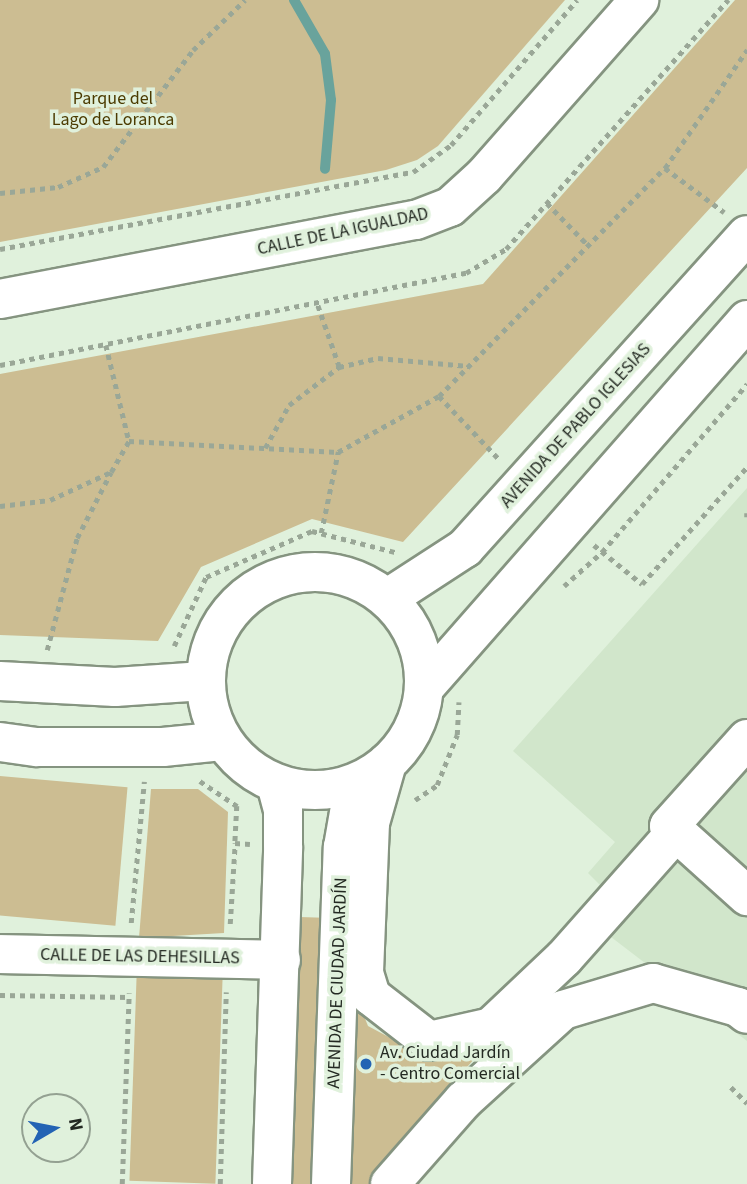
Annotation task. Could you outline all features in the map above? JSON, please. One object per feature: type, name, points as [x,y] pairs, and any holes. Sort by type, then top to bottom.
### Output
[{"type":"main road","name":"CALLE DE LA IGUALDAD","points":[[0,299],[416,220],[450,207],[484,176],[639,0]]},
{"type":"main road","name":"AVENIDA DE PABLO IGLESIAS","points":[[388,598],[465,548],[737,224]]},
{"type":"main road","points":[[442,690],[417,639],[388,598],[345,574],[295,571],[249,591],[216,628],[204,681],[222,741],[248,769],[276,784],[316,791],[354,784],[387,763],[442,690],[747,320]]},
{"type":"main road","points":[[0,681],[115,687],[204,681]]},
{"type":"main road","points":[[387,763],[370,823],[364,973],[371,996],[429,1041],[491,1027],[564,958],[747,738]]},
{"type":"main road","points":[[0,742],[37,747],[163,747],[222,741]]},
{"type":"main road","points":[[272,1184],[281,960],[283,810],[276,784]]},
{"type":"main road","name":"AVENIDA DE CIUDAD JARDÍN","points":[[331,1184],[343,847],[354,784]]},
{"type":"main road","points":[[673,829],[747,897]]},
{"type":"main road","name":"CALLE DE LAS DEHESILLAS","points":[[0,954],[131,945],[228,960],[281,960]]},
{"type":"main road","points":[[390,1184],[463,1101],[535,1012],[564,958]]},
{"type":"main road","points":[[463,1101],[563,1010],[653,983],[747,1014]]},
{"type":"path","points":[[0,193],[58,187],[103,167],[193,50],[245,0]]},
{"type":"path","points":[[0,249],[413,172],[452,145],[577,0]]},
{"type":"path","points":[[129,440],[338,452],[439,396],[665,168],[747,50]]},
{"type":"path","points":[[665,168],[737,224]]},
{"type":"path","points":[[547,203],[588,246]]},
{"type":"path","points":[[317,304],[339,367]]},
{"type":"path","points":[[60,652],[47,652],[52,625],[78,538],[129,440],[106,345]]},
{"type":"path","points":[[265,448],[289,405],[339,367],[378,358],[469,366]]},
{"type":"path","points":[[553,596],[602,552],[747,384]]},
{"type":"path","points":[[321,533],[338,452]]},
{"type":"path","points":[[488,467],[497,457]]},
{"type":"path","points":[[0,506],[50,500],[111,472]]},
{"type":"path","points":[[164,653],[174,646],[206,577],[312,530],[406,554]]},
{"type":"path","points":[[407,806],[437,785],[457,735],[442,690]]},
{"type":"path","points":[[122,1184],[131,945],[144,780],[156,780]]},
{"type":"path","points":[[192,781],[204,781],[237,806],[235,843]]},
{"type":"path","points":[[220,1184],[228,960]]},
{"type":"path","points":[[0,995],[129,997]]},
{"type":"path","points":[[731,1087],[747,1102]]},
{"type":"shaded area","points":[[747,488],[747,1041],[577,911],[600,885],[588,873],[615,842],[513,751]]},
{"type":"green space","name":"Parque del Lago de Loranca","points":[[0,0],[565,0],[438,146],[417,160],[386,170],[0,242]]},
{"type":"green space","points":[[735,0],[747,0],[747,168],[403,542],[312,519],[201,567],[158,641],[0,635],[0,374],[483,284]]},
{"type":"green space","points":[[0,776],[128,787],[115,926],[0,916]]},
{"type":"green space","points":[[151,789],[198,789],[228,812],[224,933],[139,938]]},
{"type":"green space","points":[[299,917],[324,918],[315,1184],[290,1184]]},
{"type":"green space","points":[[137,963],[223,966],[215,1184],[129,1181]]},
{"type":"green space","points":[[358,1001],[368,1026],[398,1042],[435,1051],[489,1042],[390,1155],[373,1184],[351,1184]]},
{"type":"waterway","points":[[294,0],[325,54],[331,100],[325,169]]},
{"type":"place","name":"Av. Ciudad Jardín - Centro Comercial","points":[[366,1064]]}]
